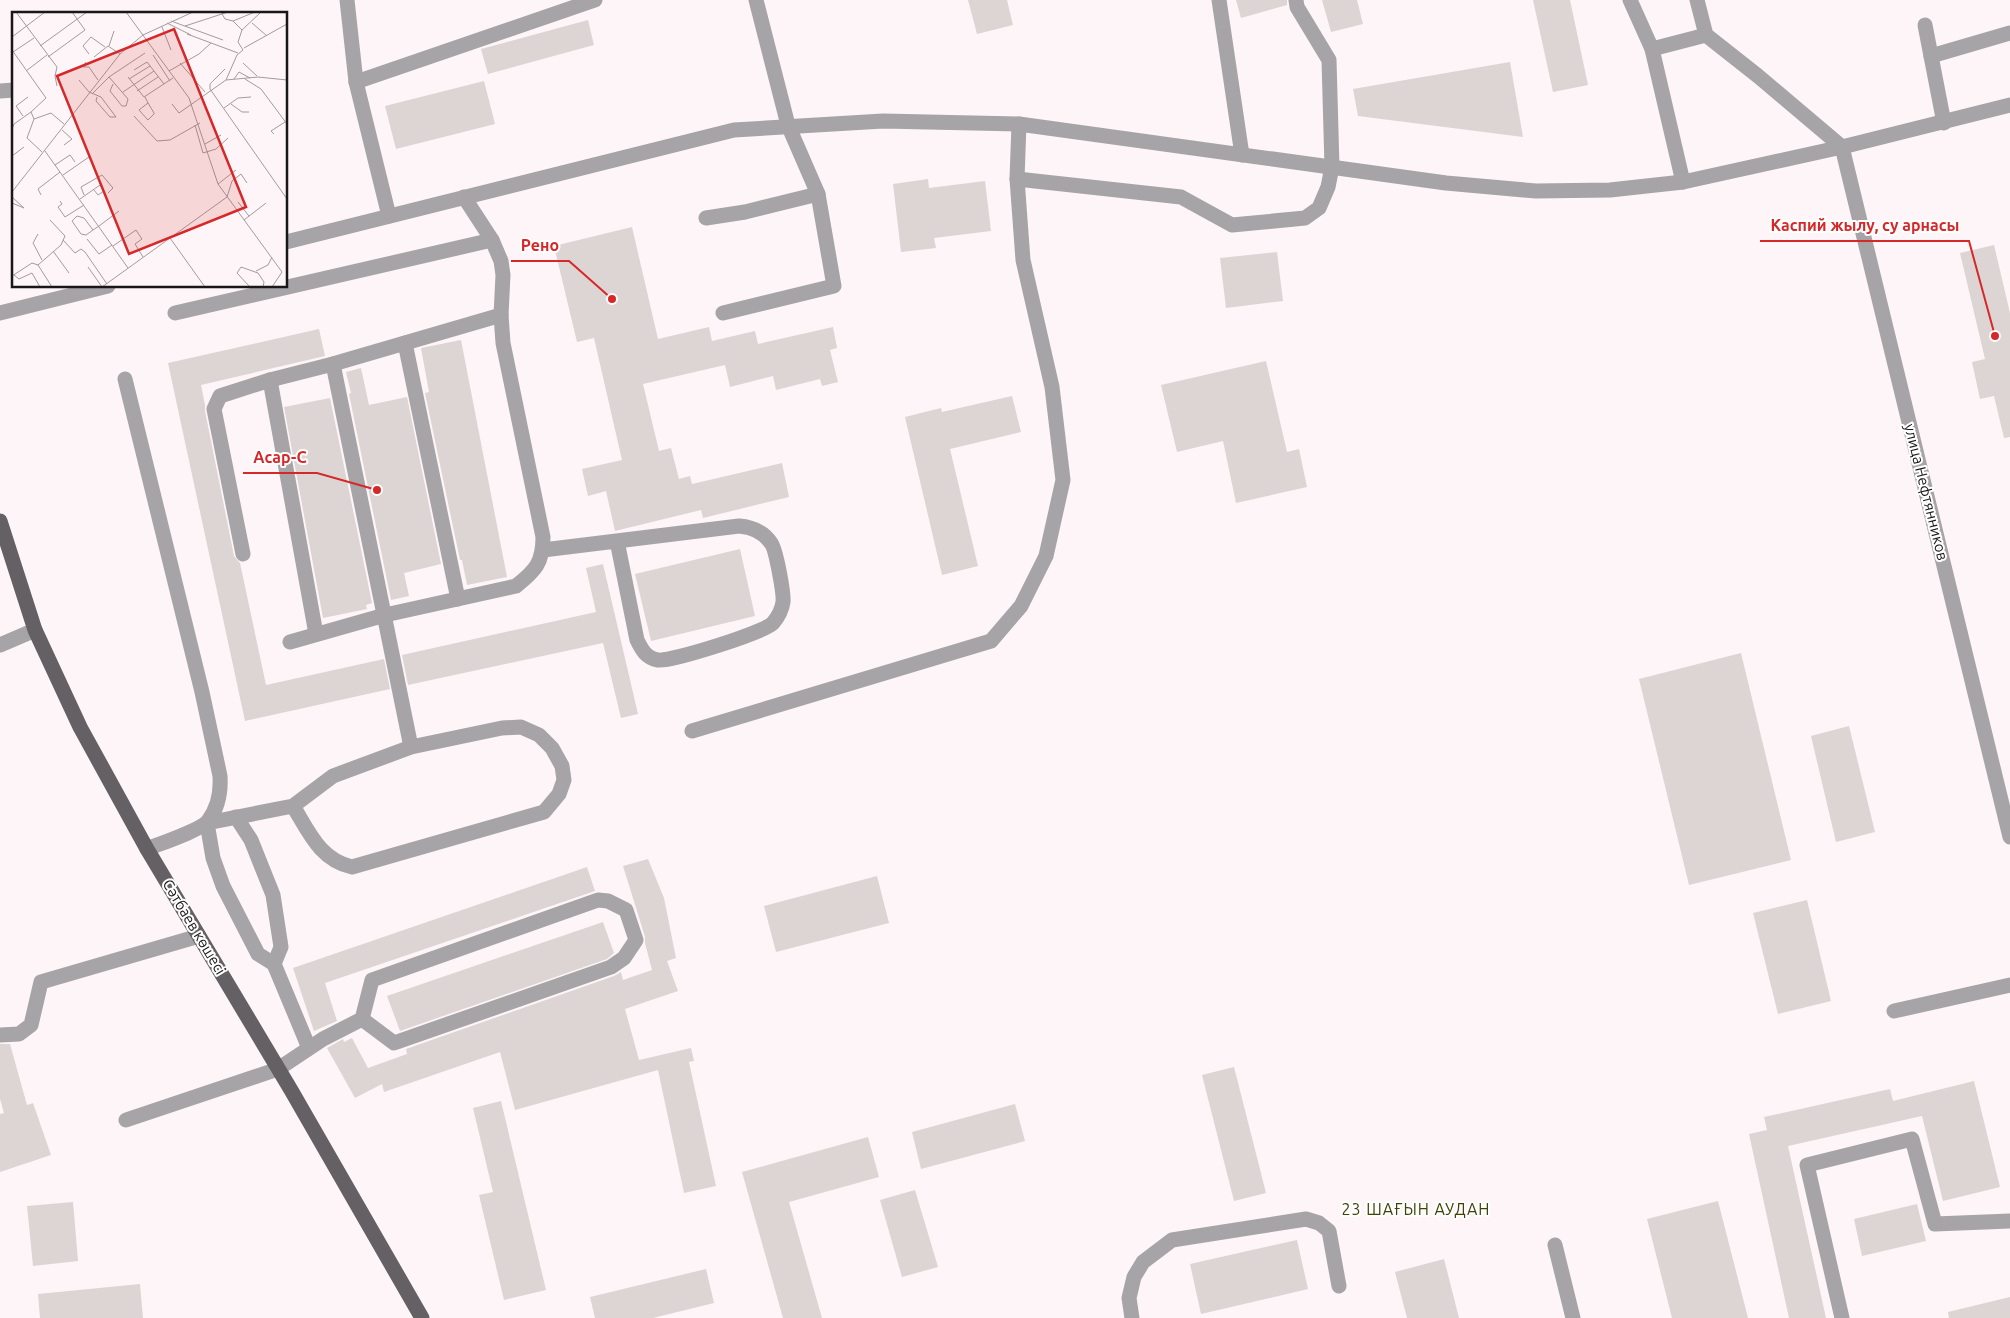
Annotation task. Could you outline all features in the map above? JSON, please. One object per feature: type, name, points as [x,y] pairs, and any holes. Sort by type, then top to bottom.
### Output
[{"type":"main road","name":"Сәтбаев көшесі","points":[[0,520],[35,630],[80,727],[147,849],[278,1069],[422,1318]]},
{"type":"street","points":[[347,0],[356,82],[389,216]]},
{"type":"street","points":[[356,82],[595,0]]},
{"type":"street","points":[[723,313],[834,286],[818,194],[788,125],[756,0]]},
{"type":"street","points":[[1219,0],[1242,155]]},
{"type":"street","points":[[1017,179],[1181,197],[1232,225],[1305,218],[1319,208],[1328,187],[1332,167],[1329,60],[1297,6],[1296,0]]},
{"type":"street","points":[[1630,0],[1652,49],[1683,182]]},
{"type":"street","points":[[1697,0],[1706,35],[1842,147]]},
{"type":"street","points":[[1926,25],[1944,123]]},
{"type":"street","points":[[1931,56],[2010,33]]},
{"type":"street","points":[[1652,49],[1706,35]]},
{"type":"street","points":[[288,241],[734,130],[788,125],[883,121],[1018,124],[1446,183],[1536,191],[1610,190],[1683,182],[1944,123],[2010,105]]},
{"type":"street","points":[[692,731],[991,641],[1022,606],[1046,556],[1063,480],[1052,387],[1023,260],[1017,179],[1018,124]]},
{"type":"street","name":"улица Нефтянников","points":[[1842,147],[2010,836]]},
{"type":"street","points":[[706,218],[745,212],[818,194]]},
{"type":"street","points":[[290,642],[385,615],[516,586],[531,574],[540,562],[543,550],[540,521],[503,343],[501,315],[503,275],[501,261],[492,240],[464,197]]},
{"type":"street","points":[[288,288],[492,240]]},
{"type":"street","points":[[0,313],[100,288]]},
{"type":"street","points":[[175,314],[286,288]]},
{"type":"street","points":[[243,554],[214,409],[220,396],[270,380],[333,364],[501,315]]},
{"type":"street","points":[[405,343],[458,599]]},
{"type":"street","points":[[333,364],[411,747]]},
{"type":"street","points":[[125,379],[202,692],[220,776],[220,790],[216,807],[207,823],[213,858],[223,886],[258,954],[274,964],[309,1048]]},
{"type":"street","points":[[270,380],[316,634]]},
{"type":"street","points":[[543,550],[739,526],[757,530],[772,543],[775,550],[783,601],[779,614],[772,624],[757,632],[668,660],[649,657],[641,649],[637,640],[617,541]]},
{"type":"street","points":[[0,645],[35,630]]},
{"type":"street","points":[[147,849],[207,823],[293,806],[333,776],[411,747],[502,728],[521,728],[539,735],[552,748],[562,766],[564,780],[560,794],[544,812],[352,867],[340,864],[328,857],[315,841],[293,806]]},
{"type":"street","points":[[236,817],[251,840],[273,895],[282,947],[274,964]]},
{"type":"street","points":[[126,1120],[278,1069],[322,1039],[362,1019],[372,980],[598,900],[626,910],[636,940],[624,958],[611,968],[394,1043],[362,1019]]},
{"type":"street","points":[[0,1036],[19,1034],[31,1026],[41,982],[199,936]]},
{"type":"street","points":[[1894,1011],[2010,985]]},
{"type":"street","points":[[1842,1318],[1807,1165],[1912,1139],[1935,1224],[2010,1221]]},
{"type":"street","points":[[1132,1318],[1129,1298],[1134,1277],[1143,1262],[1172,1240],[1306,1219],[1319,1223],[1329,1231],[1339,1286]]},
{"type":"street","points":[[1555,1245],[1573,1318]]},
{"type":"building","points":[[968,0],[1007,0],[1013,25],[977,34]]},
{"type":"building","points":[[1236,0],[1287,0],[1287,5],[1241,18]]},
{"type":"building","points":[[1322,0],[1357,0],[1363,24],[1331,32]]},
{"type":"building","points":[[1533,0],[1570,0],[1588,85],[1553,92]]},
{"type":"building","points":[[588,20],[594,45],[488,74],[481,49]]},
{"type":"building","points":[[1510,62],[1523,137],[1358,116],[1353,89]]},
{"type":"building","points":[[484,81],[495,124],[396,149],[385,106]]},
{"type":"building","points":[[928,179],[929,188],[985,181],[991,231],[934,238],[936,248],[901,252],[893,184]]},
{"type":"building","points":[[632,227],[658,339],[709,327],[712,341],[755,331],[758,344],[833,327],[837,348],[830,350],[838,382],[822,386],[820,379],[776,390],[773,376],[730,387],[725,365],[643,384],[659,451],[671,448],[679,479],[690,476],[692,484],[782,463],[789,497],[703,518],[701,510],[615,531],[606,491],[588,496],[582,469],[622,460],[594,338],[577,342],[554,246]]},
{"type":"building","points":[[1994,245],[2010,313],[2010,437],[2004,438],[1994,396],[1980,399],[1972,362],[1985,359],[1960,253]]},
{"type":"building","points":[[1277,252],[1283,301],[1226,308],[1220,258]]},
{"type":"building","points":[[319,329],[325,356],[201,385],[205,411],[234,556],[240,563],[266,685],[384,659],[390,689],[245,721],[168,363]]},
{"type":"building","points":[[461,340],[507,577],[467,585],[425,393],[429,392],[421,348]]},
{"type":"building","points":[[1266,361],[1287,452],[1299,449],[1307,487],[1236,503],[1223,441],[1177,452],[1161,385]]},
{"type":"building","points":[[361,368],[369,405],[407,397],[441,564],[404,573],[409,596],[391,600],[346,372]]},
{"type":"building","points":[[1012,396],[1021,432],[950,449],[978,566],[942,575],[905,417],[941,408],[942,412]]},
{"type":"building","points":[[330,398],[372,603],[366,605],[367,609],[323,618],[284,407]]},
{"type":"building","points":[[740,549],[755,616],[651,641],[635,574]]},
{"type":"building","points":[[603,564],[638,714],[621,718],[603,643],[408,685],[402,655],[596,612],[586,568]]},
{"type":"building","points":[[1741,653],[1791,860],[1689,885],[1639,679]]},
{"type":"building","points":[[1849,726],[1875,832],[1836,842],[1811,736]]},
{"type":"building","points":[[648,859],[664,898],[676,958],[667,961],[678,991],[625,1009],[639,1060],[691,1048],[694,1061],[689,1062],[716,1186],[684,1193],[658,1070],[515,1110],[500,1052],[384,1092],[382,1084],[355,1098],[327,1048],[343,1039],[344,1042],[352,1038],[368,1068],[407,1054],[406,1049],[621,972],[623,980],[652,970],[645,937],[623,866]]},
{"type":"building","points":[[587,867],[595,891],[325,983],[337,1021],[314,1031],[293,968]]},
{"type":"building","points":[[877,876],[889,923],[776,952],[764,906]]},
{"type":"building","points":[[1807,900],[1831,1001],[1778,1014],[1753,913]]},
{"type":"building","points":[[603,922],[614,953],[607,959],[400,1031],[387,996]]},
{"type":"building","points":[[0,1044],[10,1044],[27,1105],[33,1103],[51,1155],[0,1172],[0,1114],[4,1113],[0,1099]]},
{"type":"building","points":[[1234,1067],[1266,1193],[1234,1201],[1202,1075]]},
{"type":"building","points":[[1974,1081],[2000,1187],[1943,1201],[1922,1116],[1788,1146],[1826,1318],[1789,1318],[1749,1134],[1767,1130],[1764,1117],[1890,1089],[1893,1101]]},
{"type":"building","points":[[501,1101],[546,1290],[504,1300],[479,1195],[493,1192],[473,1108]]},
{"type":"building","points":[[1015,1104],[1025,1141],[921,1169],[912,1132]]},
{"type":"building","points":[[868,1137],[879,1177],[789,1202],[822,1318],[783,1318],[742,1172]]},
{"type":"building","points":[[915,1190],[938,1267],[902,1277],[880,1200]]},
{"type":"building","points":[[1718,1201],[1748,1318],[1672,1318],[1647,1219]]},
{"type":"building","points":[[73,1202],[78,1261],[33,1266],[27,1206]]},
{"type":"building","points":[[1917,1204],[1926,1241],[1862,1256],[1854,1219]]},
{"type":"building","points":[[1297,1240],[1308,1289],[1201,1314],[1190,1264]]},
{"type":"building","points":[[1444,1259],[1459,1318],[1407,1318],[1395,1272]]},
{"type":"building","points":[[706,1269],[714,1303],[653,1318],[595,1318],[590,1297]]},
{"type":"building","points":[[140,1284],[143,1318],[40,1318],[38,1294]]},
{"type":"building","points":[[2010,1297],[2010,1318],[1949,1318],[1948,1312]]},
{"type":"place","name":"Рено","points":[[612,299]]},
{"type":"place","name":"Каспий жылу, су арнасы","points":[[1995,336]]},
{"type":"place","name":"Асар-С","points":[[377,490]]},
{"type":"district","name":"23 ШАҒЫН АУДАН","points":[[1416,1209]]}]
